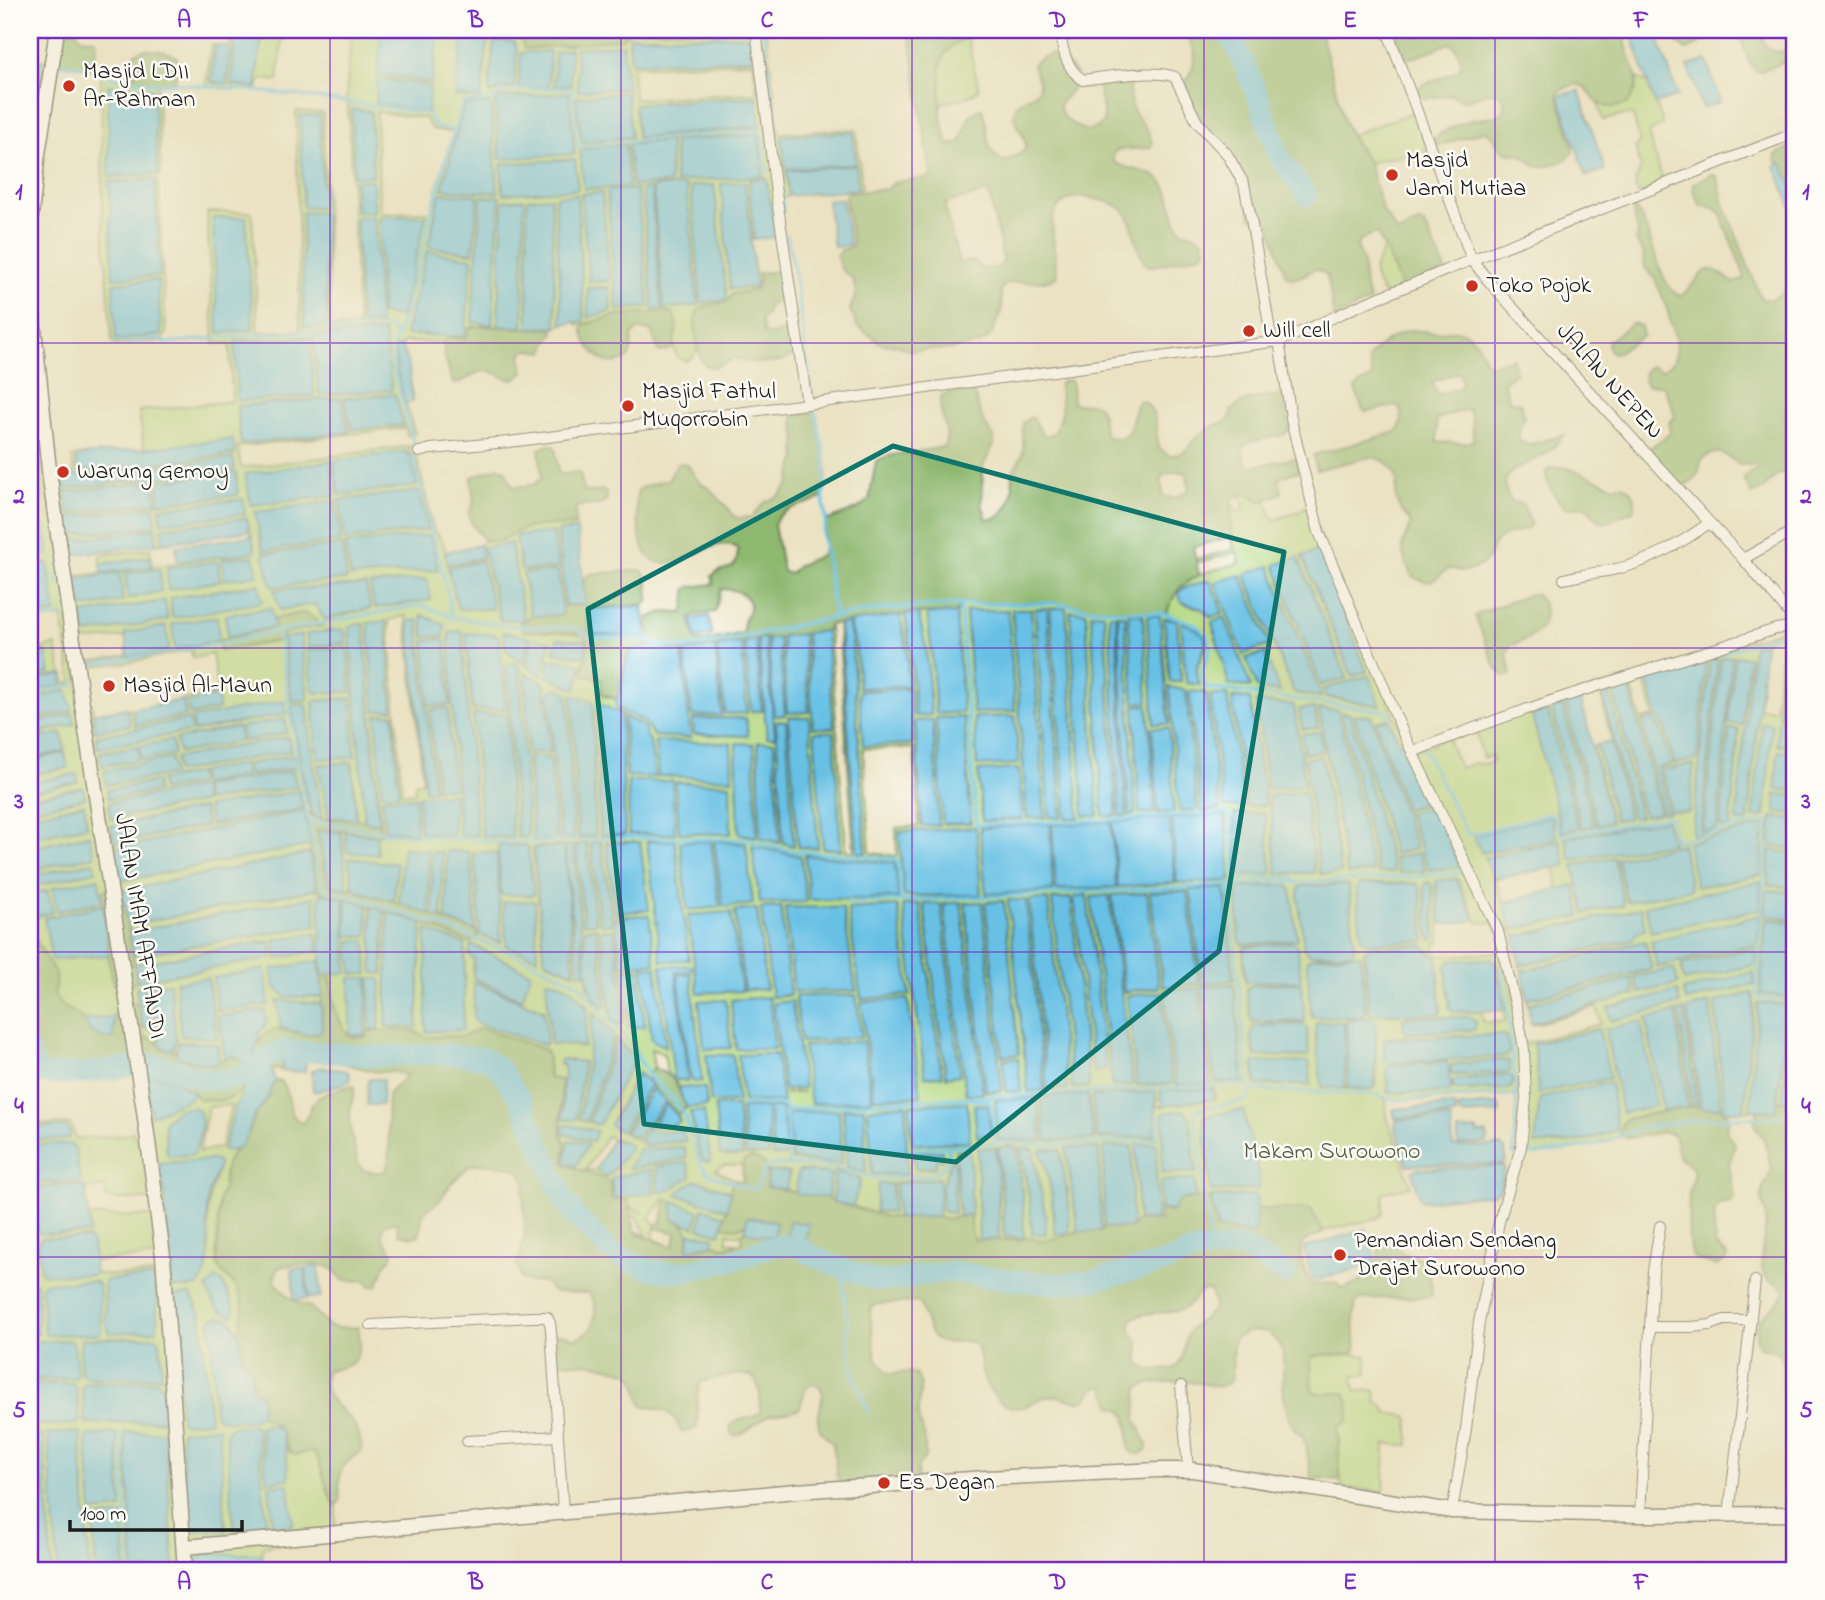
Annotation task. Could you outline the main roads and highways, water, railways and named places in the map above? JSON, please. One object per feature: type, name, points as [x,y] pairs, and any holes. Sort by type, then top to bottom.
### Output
[{"type":"water","points":[[236,30],[262,30],[256,88],[231,84]]},
{"type":"water","points":[[381,30],[439,30],[432,83],[378,74]]},
{"type":"water","points":[[1630,30],[1655,30],[1678,96],[1655,104]]},
{"type":"water","points":[[464,32],[488,36],[481,99],[455,96]]},
{"type":"water","points":[[629,36],[750,36],[753,59],[631,63]]},
{"type":"water","points":[[494,41],[514,42],[517,51],[514,87],[503,88],[491,94],[489,91]]},
{"type":"water","points":[[623,44],[627,88],[578,91],[576,48]]},
{"type":"water","points":[[215,45],[230,47],[227,84],[211,82]]},
{"type":"water","points":[[571,49],[571,85],[554,86],[555,52]]},
{"type":"water","points":[[550,51],[549,87],[518,87],[521,53]]},
{"type":"water","points":[[1707,60],[1720,102],[1702,108],[1688,66]]},
{"type":"water","points":[[377,78],[430,86],[428,112],[376,104]]},
{"type":"water","points":[[108,85],[153,89],[158,174],[109,177]]},
{"type":"water","points":[[1579,90],[1605,170],[1586,176],[1559,96]]},
{"type":"water","points":[[627,92],[631,137],[582,142],[576,97]]},
{"type":"water","points":[[569,93],[575,154],[500,159],[495,103],[500,98]]},
{"type":"water","points":[[757,97],[760,126],[637,138],[635,104]]},
{"type":"water","points":[[464,104],[491,104],[498,193],[442,189]]},
{"type":"water","points":[[352,109],[371,111],[373,176],[354,176]]},
{"type":"water","points":[[300,115],[320,116],[323,208],[303,207]]},
{"type":"water","points":[[853,132],[856,164],[786,169],[781,136]]},
{"type":"water","points":[[759,134],[763,176],[675,182],[674,141]]},
{"type":"water","points":[[670,140],[670,183],[632,186],[628,145]]},
{"type":"water","points":[[625,144],[629,187],[584,189],[580,150]]},
{"type":"water","points":[[575,159],[578,189],[503,194],[501,164]]},
{"type":"water","points":[[1782,163],[1795,194],[1795,217],[1775,166]]},
{"type":"water","points":[[856,165],[858,189],[789,196],[786,171]]},
{"type":"water","points":[[766,178],[776,237],[754,239],[749,180]]},
{"type":"water","points":[[155,179],[160,276],[113,278],[109,182]]},
{"type":"water","points":[[355,180],[373,180],[374,212],[356,212]]},
{"type":"water","points":[[745,182],[756,287],[730,289],[721,184]]},
{"type":"water","points":[[686,185],[698,305],[664,309],[653,187]]},
{"type":"water","points":[[714,185],[727,300],[701,303],[691,186]]},
{"type":"water","points":[[651,188],[662,309],[653,310],[642,189]]},
{"type":"water","points":[[637,189],[649,307],[617,310],[607,191]]},
{"type":"water","points":[[602,192],[610,281],[589,282],[581,194]]},
{"type":"water","points":[[440,193],[478,195],[473,253],[428,247]]},
{"type":"water","points":[[577,194],[584,321],[562,324],[555,197]]},
{"type":"water","points":[[481,196],[500,197],[492,325],[472,322]]},
{"type":"water","points":[[551,197],[556,327],[528,328],[527,199]]},
{"type":"water","points":[[524,199],[523,327],[498,326],[503,201]]},
{"type":"water","points":[[842,199],[850,245],[834,247],[827,200]]},
{"type":"water","points":[[302,212],[324,213],[327,327],[304,327]]},
{"type":"water","points":[[426,216],[401,317],[381,314],[380,217]]},
{"type":"water","points":[[246,217],[253,330],[218,333],[213,218]]},
{"type":"water","points":[[356,217],[375,217],[379,324],[361,325]]},
{"type":"water","points":[[427,251],[472,258],[465,336],[405,335]]},
{"type":"water","points":[[158,280],[161,335],[116,340],[113,283]]},
{"type":"water","points":[[609,287],[611,311],[588,318],[588,288]]},
{"type":"water","points":[[384,332],[392,390],[319,395],[313,336]]},
{"type":"water","points":[[310,337],[314,396],[237,401],[235,341]]},
{"type":"water","points":[[402,345],[409,369],[413,402],[405,404],[397,371],[395,347]]},
{"type":"water","points":[[395,394],[404,425],[352,430],[344,398]]},
{"type":"water","points":[[341,398],[349,432],[241,444],[237,406]]},
{"type":"water","points":[[233,439],[235,454],[78,472],[76,456]]},
{"type":"water","points":[[406,451],[410,454],[417,486],[339,495],[334,461]]},
{"type":"water","points":[[233,458],[235,469],[138,480],[137,469]]},
{"type":"water","points":[[331,461],[335,496],[251,505],[245,474]]},
{"type":"water","points":[[135,468],[136,480],[64,489],[63,477]]},
{"type":"water","points":[[236,472],[238,495],[160,503],[158,481]]},
{"type":"water","points":[[154,481],[157,503],[68,513],[66,492]]},
{"type":"water","points":[[418,491],[428,530],[346,540],[339,500]]},
{"type":"water","points":[[243,499],[245,514],[161,523],[160,508]]},
{"type":"water","points":[[335,501],[342,541],[263,551],[255,512]]},
{"type":"water","points":[[154,507],[156,526],[70,535],[68,517]]},
{"type":"water","points":[[247,518],[249,531],[163,543],[161,528]]},
{"type":"water","points":[[44,525],[49,554],[30,557],[30,527]]},
{"type":"water","points":[[155,529],[157,544],[73,555],[71,540]]},
{"type":"water","points":[[577,530],[586,605],[565,605],[558,531]]},
{"type":"water","points":[[554,532],[558,568],[521,570],[516,536]]},
{"type":"water","points":[[430,535],[438,570],[351,577],[345,544]]},
{"type":"water","points":[[252,536],[255,552],[178,562],[176,546]]},
{"type":"water","points":[[511,543],[524,620],[500,620],[483,548]]},
{"type":"water","points":[[342,545],[347,579],[272,587],[263,554]]},
{"type":"water","points":[[480,545],[482,558],[447,565],[445,552]]},
{"type":"water","points":[[1319,550],[1367,672],[1352,676],[1302,556]]},
{"type":"water","points":[[253,556],[258,575],[224,580],[222,559]]},
{"type":"water","points":[[151,557],[152,567],[102,573],[101,564]]},
{"type":"water","points":[[1298,557],[1347,678],[1321,685],[1275,565]]},
{"type":"water","points":[[218,561],[220,581],[168,590],[167,567]]},
{"type":"water","points":[[482,561],[493,609],[458,609],[448,568]]},
{"type":"water","points":[[48,563],[56,613],[34,617],[30,566]]},
{"type":"water","points":[[1270,566],[1322,697],[1294,693],[1245,574]]},
{"type":"water","points":[[160,569],[161,591],[128,599],[125,573]]},
{"type":"water","points":[[558,571],[563,615],[531,616],[523,573]]},
{"type":"water","points":[[120,573],[123,601],[81,608],[76,579]]},
{"type":"water","points":[[1241,575],[1270,645],[1243,654],[1215,582]]},
{"type":"water","points":[[427,579],[431,600],[375,608],[370,585]]},
{"type":"water","points":[[1210,580],[1223,613],[1211,617],[1198,607],[1183,603],[1179,592]]},
{"type":"water","points":[[259,584],[262,602],[172,618],[171,598]]},
{"type":"water","points":[[366,585],[371,608],[324,619],[315,604],[280,610],[274,590]]},
{"type":"water","points":[[165,601],[168,620],[85,634],[82,614]]},
{"type":"water","points":[[643,606],[646,637],[589,634],[586,609]]},
{"type":"water","points":[[271,608],[275,627],[228,637],[225,615]]},
{"type":"water","points":[[1047,608],[1062,818],[1049,817],[1035,609]]},
{"type":"water","points":[[1050,608],[1066,608],[1079,818],[1066,818]]},
{"type":"water","points":[[1012,609],[1031,609],[1045,818],[1027,818]]},
{"type":"water","points":[[1008,610],[1015,711],[973,713],[966,611]]},
{"type":"water","points":[[1070,611],[1086,612],[1098,816],[1084,816]]},
{"type":"water","points":[[918,613],[926,648],[931,715],[915,716],[905,614]]},
{"type":"water","points":[[956,613],[963,712],[936,714],[927,614]]},
{"type":"water","points":[[1091,613],[1104,614],[1117,816],[1103,816]]},
{"type":"water","points":[[1128,614],[1143,615],[1148,702],[1134,703]]},
{"type":"water","points":[[422,615],[445,625],[444,636],[424,637]]},
{"type":"water","points":[[900,615],[907,650],[909,686],[859,688],[856,649],[850,622]]},
{"type":"water","points":[[1109,615],[1116,615],[1126,816],[1120,816]]},
{"type":"water","points":[[1118,615],[1125,615],[1135,814],[1129,815]]},
{"type":"water","points":[[709,616],[712,635],[696,638],[692,619]]},
{"type":"water","points":[[1147,616],[1160,616],[1169,724],[1154,724]]},
{"type":"water","points":[[217,617],[219,640],[175,649],[172,624]]},
{"type":"water","points":[[1225,617],[1251,687],[1229,685],[1212,622]]},
{"type":"water","points":[[1164,618],[1177,620],[1181,682],[1170,682]]},
{"type":"water","points":[[418,620],[434,790],[425,791],[409,621]]},
{"type":"water","points":[[386,621],[393,710],[375,711],[368,623]]},
{"type":"water","points":[[1181,622],[1204,636],[1206,643],[1197,674],[1200,685],[1187,683],[1186,680]]},
{"type":"water","points":[[848,623],[852,644],[866,853],[857,852],[840,624]]},
{"type":"water","points":[[364,624],[379,823],[365,822],[349,626]]},
{"type":"water","points":[[166,626],[169,650],[128,657],[125,633]]},
{"type":"water","points":[[344,629],[346,643],[308,647],[306,634]]},
{"type":"water","points":[[462,631],[477,836],[459,835],[449,632]]},
{"type":"water","points":[[826,631],[834,728],[813,728],[806,633]]},
{"type":"water","points":[[503,632],[529,637],[524,664],[506,650]]},
{"type":"water","points":[[466,633],[498,635],[506,710],[473,710]]},
{"type":"water","points":[[803,634],[809,712],[787,713],[782,636]]},
{"type":"water","points":[[301,635],[308,700],[292,701],[283,638]]},
{"type":"water","points":[[1787,635],[1795,635],[1795,688],[1782,688]]},
{"type":"water","points":[[532,638],[551,641],[542,676],[527,665]]},
{"type":"water","points":[[765,638],[775,737],[767,737],[758,639]]},
{"type":"water","points":[[779,638],[785,715],[774,716],[768,639]]},
{"type":"water","points":[[445,639],[450,705],[429,706],[424,641]]},
{"type":"water","points":[[557,639],[587,641],[585,657],[553,652]]},
{"type":"water","points":[[756,640],[762,711],[751,711],[745,641]]},
{"type":"water","points":[[742,643],[747,713],[725,714],[717,646]]},
{"type":"water","points":[[1765,644],[1748,821],[1736,822],[1753,646]]},
{"type":"water","points":[[656,645],[682,652],[691,738],[654,736],[645,722],[617,708],[631,651]]},
{"type":"water","points":[[347,647],[351,692],[315,693],[312,688],[308,650]]},
{"type":"water","points":[[715,647],[722,715],[692,716],[684,651]]},
{"type":"water","points":[[46,651],[50,673],[30,676],[30,654]]},
{"type":"water","points":[[1265,653],[1280,692],[1257,687],[1246,658]]},
{"type":"water","points":[[1732,656],[1717,829],[1703,832],[1721,658]]},
{"type":"water","points":[[1735,656],[1749,657],[1742,725],[1728,724]]},
{"type":"water","points":[[1718,658],[1700,834],[1692,836],[1710,660]]},
{"type":"water","points":[[550,659],[582,664],[576,690],[547,676]]},
{"type":"water","points":[[517,663],[520,669],[528,837],[517,837],[507,665]]},
{"type":"water","points":[[1706,663],[1697,759],[1674,764],[1664,725],[1659,724],[1648,680]]},
{"type":"water","points":[[525,673],[543,682],[545,687],[551,752],[528,753]]},
{"type":"water","points":[[62,674],[63,685],[30,691],[30,680]]},
{"type":"water","points":[[1369,676],[1380,706],[1326,697],[1323,689]]},
{"type":"water","points":[[1169,687],[1186,690],[1197,810],[1179,811]]},
{"type":"water","points":[[557,688],[568,693],[574,838],[560,839],[549,692]]},
{"type":"water","points":[[1630,688],[1660,813],[1644,816],[1614,692]]},
{"type":"water","points":[[910,689],[913,744],[863,746],[859,691]]},
{"type":"water","points":[[67,690],[72,711],[30,720],[30,698]]},
{"type":"water","points":[[1189,691],[1206,693],[1220,809],[1201,811]]},
{"type":"water","points":[[1609,691],[1640,817],[1633,818],[1602,693]]},
{"type":"water","points":[[1795,693],[1795,719],[1779,717],[1781,694]]},
{"type":"water","points":[[572,695],[593,701],[595,836],[578,837]]},
{"type":"water","points":[[1210,695],[1227,695],[1244,807],[1224,807]]},
{"type":"water","points":[[217,696],[219,709],[190,715],[187,703]]},
{"type":"water","points":[[351,698],[355,757],[317,759],[313,701]]},
{"type":"water","points":[[1232,698],[1250,699],[1266,805],[1247,807]]},
{"type":"water","points":[[183,700],[186,716],[135,725],[132,709]]},
{"type":"water","points":[[1581,700],[1611,822],[1597,826],[1566,704]]},
{"type":"water","points":[[284,701],[286,714],[194,731],[192,718]]},
{"type":"water","points":[[597,702],[621,714],[625,835],[600,835]]},
{"type":"water","points":[[1256,702],[1294,705],[1305,786],[1268,789]]},
{"type":"water","points":[[291,705],[307,705],[322,819],[313,816],[305,788]]},
{"type":"water","points":[[1148,705],[1155,813],[1139,813],[1134,706]]},
{"type":"water","points":[[1563,706],[1594,826],[1581,828],[1552,709]]},
{"type":"water","points":[[127,708],[130,725],[95,731],[92,714]]},
{"type":"water","points":[[448,708],[453,788],[437,789],[430,710]]},
{"type":"water","points":[[1315,708],[1318,728],[1302,729],[1299,709]]},
{"type":"water","points":[[1319,709],[1338,710],[1373,872],[1347,874]]},
{"type":"water","points":[[1548,711],[1578,828],[1562,832],[1532,715]]},
{"type":"water","points":[[1342,712],[1350,714],[1394,872],[1378,873]]},
{"type":"water","points":[[73,714],[75,724],[30,735],[30,724]]},
{"type":"water","points":[[393,714],[399,794],[382,794],[376,715]]},
{"type":"water","points":[[473,714],[507,715],[512,838],[482,836]]},
{"type":"water","points":[[1354,715],[1371,716],[1416,849],[1394,854]]},
{"type":"water","points":[[624,716],[645,727],[650,741],[655,777],[627,776]]},
{"type":"water","points":[[1015,716],[1019,764],[977,766],[974,717]]},
{"type":"water","points":[[788,717],[809,717],[818,848],[798,847]]},
{"type":"water","points":[[964,717],[971,823],[943,824],[936,718]]},
{"type":"water","points":[[746,718],[748,736],[694,734],[693,719]]},
{"type":"water","points":[[1653,718],[1656,727],[1660,728],[1671,765],[1658,768],[1668,812],[1663,813],[1642,722]]},
{"type":"water","points":[[189,719],[192,731],[98,748],[96,736]]},
{"type":"water","points":[[285,719],[287,733],[244,741],[241,727]]},
{"type":"water","points":[[1388,719],[1429,801],[1406,810],[1376,722]]},
{"type":"water","points":[[933,720],[939,825],[922,826],[915,721]]},
{"type":"water","points":[[776,721],[786,721],[794,846],[783,843]]},
{"type":"water","points":[[1778,722],[1795,724],[1795,747],[1777,745]]},
{"type":"water","points":[[1762,723],[1772,724],[1765,816],[1753,817]]},
{"type":"water","points":[[238,727],[241,741],[179,753],[176,739]]},
{"type":"water","points":[[1152,728],[1169,728],[1174,812],[1158,813]]},
{"type":"water","points":[[1729,729],[1739,730],[1730,827],[1720,827]]},
{"type":"water","points":[[814,732],[834,732],[841,850],[823,848]]},
{"type":"water","points":[[1320,732],[1323,751],[1304,754],[1302,734]]},
{"type":"water","points":[[62,733],[65,751],[30,758],[30,740]]},
{"type":"water","points":[[288,737],[291,751],[177,772],[175,758]]},
{"type":"water","points":[[172,740],[174,754],[142,760],[139,746]]},
{"type":"water","points":[[655,741],[731,743],[732,779],[658,776]]},
{"type":"water","points":[[758,742],[774,742],[780,843],[760,838]]},
{"type":"water","points":[[1611,742],[1629,818],[1615,820],[1597,745]]},
{"type":"water","points":[[736,743],[754,744],[757,837],[739,834]]},
{"type":"water","points":[[137,746],[139,760],[102,766],[99,753]]},
{"type":"water","points":[[1778,751],[1795,753],[1795,791],[1776,789]]},
{"type":"water","points":[[65,753],[68,768],[30,775],[30,760]]},
{"type":"water","points":[[294,755],[297,767],[249,775],[247,764]]},
{"type":"water","points":[[1322,756],[1341,873],[1320,874],[1305,759]]},
{"type":"water","points":[[528,757],[550,757],[556,840],[533,841]]},
{"type":"water","points":[[171,758],[173,774],[106,785],[104,771]]},
{"type":"water","points":[[352,762],[356,819],[329,818],[318,765]]},
{"type":"water","points":[[244,764],[246,776],[202,784],[200,772]]},
{"type":"water","points":[[1694,764],[1689,812],[1671,811],[1662,770]]},
{"type":"water","points":[[1019,769],[1023,819],[982,821],[978,771]]},
{"type":"water","points":[[293,771],[297,787],[206,801],[203,786]]},
{"type":"water","points":[[198,773],[199,784],[162,790],[160,780]]},
{"type":"water","points":[[77,774],[78,782],[30,792],[30,783]]},
{"type":"water","points":[[156,781],[157,791],[108,799],[107,790]]},
{"type":"water","points":[[628,781],[672,781],[675,834],[629,834]]},
{"type":"water","points":[[675,782],[730,784],[731,834],[679,833]]},
{"type":"water","points":[[83,787],[85,798],[30,810],[30,798]]},
{"type":"water","points":[[201,787],[204,802],[110,819],[109,803]]},
{"type":"water","points":[[299,791],[303,809],[210,825],[207,807]]},
{"type":"water","points":[[1305,792],[1315,873],[1277,874],[1269,795]]},
{"type":"water","points":[[454,794],[453,835],[420,832],[418,796]]},
{"type":"water","points":[[1776,794],[1795,796],[1795,814],[1775,812]]},
{"type":"water","points":[[415,797],[416,833],[385,830],[382,798]]},
{"type":"water","points":[[84,804],[87,826],[30,838],[30,816]]},
{"type":"water","points":[[1431,805],[1461,867],[1429,870],[1408,814]]},
{"type":"water","points":[[203,808],[206,826],[115,843],[111,826]]},
{"type":"water","points":[[304,811],[311,845],[120,881],[115,848]]},
{"type":"water","points":[[1265,813],[1272,874],[1239,875],[1234,814]]},
{"type":"water","points":[[1225,814],[1231,881],[1177,883],[1172,818]]},
{"type":"water","points":[[1551,816],[1556,838],[1482,853],[1473,836]]},
{"type":"water","points":[[1772,817],[1795,819],[1795,848],[1770,846]]},
{"type":"water","points":[[1169,818],[1175,883],[1118,887],[1112,822]]},
{"type":"water","points":[[1666,820],[1672,843],[1571,860],[1565,838]]},
{"type":"water","points":[[1111,822],[1116,887],[1056,890],[1052,825]]},
{"type":"water","points":[[1050,824],[1053,891],[986,894],[980,828]]},
{"type":"water","points":[[1764,825],[1761,875],[1696,887],[1687,843]]},
{"type":"water","points":[[976,827],[981,895],[904,896],[899,832]]},
{"type":"water","points":[[317,830],[341,832],[347,890],[329,884]]},
{"type":"water","points":[[345,831],[376,836],[378,855],[347,852]]},
{"type":"water","points":[[89,835],[94,856],[30,870],[30,848]]},
{"type":"water","points":[[1560,840],[1566,865],[1494,879],[1485,858]]},
{"type":"water","points":[[647,841],[675,841],[689,960],[661,961]]},
{"type":"water","points":[[711,841],[720,907],[688,910],[680,842]]},
{"type":"water","points":[[714,841],[746,844],[753,904],[723,907]]},
{"type":"water","points":[[601,842],[613,924],[600,924],[591,843]]},
{"type":"water","points":[[606,842],[640,842],[649,910],[615,913]]},
{"type":"water","points":[[587,843],[596,923],[584,924],[576,845]]},
{"type":"water","points":[[1682,844],[1691,889],[1627,902],[1617,858]]},
{"type":"water","points":[[498,845],[528,846],[534,895],[501,895]]},
{"type":"water","points":[[573,845],[585,974],[578,974],[565,846]]},
{"type":"water","points":[[564,846],[574,973],[545,961],[533,848]]},
{"type":"water","points":[[752,846],[801,856],[806,902],[760,903]]},
{"type":"water","points":[[403,847],[428,851],[429,914],[399,903]]},
{"type":"water","points":[[1769,850],[1795,853],[1795,888],[1768,885]]},
{"type":"water","points":[[447,851],[470,852],[476,931],[446,920]]},
{"type":"water","points":[[432,852],[442,852],[442,918],[433,916]]},
{"type":"water","points":[[474,852],[497,853],[501,943],[478,934],[480,930]]},
{"type":"water","points":[[309,853],[317,889],[128,925],[122,891]]},
{"type":"water","points":[[1419,853],[1425,871],[1399,873],[1394,858]]},
{"type":"water","points":[[805,855],[895,863],[898,898],[809,900]]},
{"type":"water","points":[[1614,857],[1624,905],[1585,913],[1573,865]]},
{"type":"water","points":[[348,858],[397,864],[394,901],[357,891],[353,887]]},
{"type":"water","points":[[93,862],[96,871],[30,887],[30,876]]},
{"type":"water","points":[[98,878],[103,901],[57,911],[52,888]]},
{"type":"water","points":[[1456,878],[1474,918],[1471,921],[1444,924],[1440,922],[1436,881]]},
{"type":"water","points":[[1761,881],[1760,909],[1651,932],[1645,906]]},
{"type":"water","points":[[1429,882],[1432,886],[1435,938],[1432,940],[1429,935],[1424,885]]},
{"type":"water","points":[[1416,883],[1420,888],[1424,941],[1368,943],[1362,939],[1356,889],[1360,884]]},
{"type":"water","points":[[1346,884],[1349,888],[1354,948],[1350,953],[1308,954],[1304,948],[1299,888]]},
{"type":"water","points":[[1286,885],[1291,889],[1297,939],[1242,945],[1239,938],[1239,888]]},
{"type":"water","points":[[1575,885],[1581,916],[1512,929],[1504,902]]},
{"type":"water","points":[[1225,888],[1234,980],[1202,984],[1190,890]]},
{"type":"water","points":[[47,890],[53,912],[30,918],[30,895]]},
{"type":"water","points":[[1767,890],[1795,893],[1795,920],[1765,915]]},
{"type":"water","points":[[1187,891],[1199,984],[1163,987],[1150,892]]},
{"type":"water","points":[[322,893],[344,899],[347,973],[322,974],[319,898]]},
{"type":"water","points":[[1147,893],[1159,987],[1124,992],[1112,895]]},
{"type":"water","points":[[1087,895],[1106,1070],[1093,1072],[1074,897]]},
{"type":"water","points":[[1109,895],[1133,1085],[1112,1086],[1091,897]]},
{"type":"water","points":[[314,897],[316,926],[133,955],[130,932]]},
{"type":"water","points":[[1071,898],[1089,1087],[1072,1088],[1052,899]]},
{"type":"water","points":[[346,899],[367,905],[368,936],[347,936]]},
{"type":"water","points":[[1048,899],[1067,1089],[1047,1090],[1029,900]]},
{"type":"water","points":[[1008,900],[1026,900],[1044,1090],[1028,1092]]},
{"type":"water","points":[[535,901],[537,958],[507,946],[503,902]]},
{"type":"water","points":[[1004,901],[1019,1054],[1002,1056],[985,902]]},
{"type":"water","points":[[961,902],[983,1094],[966,1094],[944,904]]},
{"type":"water","points":[[982,902],[1002,1091],[986,1092],[965,903]]},
{"type":"water","points":[[920,904],[942,1076],[925,1077],[903,905]]},
{"type":"water","points":[[924,904],[941,904],[960,1075],[946,1077]]},
{"type":"water","points":[[103,905],[109,955],[52,960],[44,918]]},
{"type":"water","points":[[898,906],[910,995],[861,999],[848,909]]},
{"type":"water","points":[[371,907],[384,911],[383,974],[373,973]]},
{"type":"water","points":[[781,907],[790,995],[772,997],[761,908]]},
{"type":"water","points":[[785,907],[843,908],[856,991],[794,992]]},
{"type":"water","points":[[1641,908],[1645,930],[1637,932],[1632,940],[1520,965],[1515,937]]},
{"type":"water","points":[[757,909],[766,989],[744,990],[735,911]]},
{"type":"water","points":[[388,912],[422,923],[417,1027],[386,1027]]},
{"type":"water","points":[[731,912],[742,991],[698,993],[688,915]]},
{"type":"water","points":[[649,915],[655,963],[621,966],[615,917]]},
{"type":"water","points":[[1760,915],[1757,943],[1657,967],[1651,941]]},
{"type":"water","points":[[1766,919],[1795,923],[1795,998],[1760,994]]},
{"type":"water","points":[[597,928],[606,1007],[598,1002],[593,994],[587,973],[584,929]]},
{"type":"water","points":[[426,930],[465,944],[463,1030],[426,1032]]},
{"type":"water","points":[[601,930],[614,930],[624,1010],[623,1022],[620,1025],[614,1022],[611,1016]]},
{"type":"water","points":[[316,933],[319,951],[277,958],[274,940]]},
{"type":"water","points":[[366,940],[368,974],[352,974],[349,941]]},
{"type":"water","points":[[270,941],[272,958],[137,981],[135,964]]},
{"type":"water","points":[[1645,941],[1652,969],[1527,999],[1522,971]]},
{"type":"water","points":[[1293,942],[1297,945],[1301,979],[1299,981],[1246,982],[1243,949]]},
{"type":"water","points":[[471,944],[531,973],[522,999],[473,978],[474,959],[469,955]]},
{"type":"water","points":[[1423,945],[1437,959],[1441,1012],[1371,1014],[1368,1010],[1365,950],[1372,947]]},
{"type":"water","points":[[1756,947],[1755,965],[1684,981],[1681,965]]},
{"type":"water","points":[[1358,954],[1361,957],[1365,1013],[1360,1017],[1314,1017],[1311,1013],[1307,960],[1312,957]]},
{"type":"water","points":[[1491,959],[1496,963],[1504,1010],[1453,1012],[1450,1008],[1446,966],[1451,961]]},
{"type":"water","points":[[319,961],[323,997],[286,997],[274,987],[272,969]]},
{"type":"water","points":[[661,966],[692,966],[692,971],[676,972],[688,1081],[674,1079]]},
{"type":"water","points":[[642,967],[656,967],[666,1047],[652,1040]]},
{"type":"water","points":[[638,968],[645,1027],[628,1027],[622,970]]},
{"type":"water","points":[[1674,968],[1678,984],[1639,993],[1635,977]]},
{"type":"water","points":[[265,969],[269,1005],[218,1011],[213,978]]},
{"type":"water","points":[[1754,972],[1754,984],[1686,1001],[1683,990]]},
{"type":"water","points":[[678,974],[691,974],[702,1081],[693,1082],[690,1075]]},
{"type":"water","points":[[208,978],[217,1039],[181,1036],[176,982]]},
{"type":"water","points":[[350,978],[368,978],[365,1035],[350,1035]]},
{"type":"water","points":[[1632,978],[1635,994],[1531,1023],[1528,1004]]},
{"type":"water","points":[[370,979],[381,979],[379,1030],[369,1029]]},
{"type":"water","points":[[546,980],[566,986],[576,993],[588,1010],[584,1047],[551,1045]]},
{"type":"water","points":[[474,982],[544,1011],[547,1043],[545,1045],[476,1023]]},
{"type":"water","points":[[170,983],[176,1038],[173,1049],[166,1050],[160,1044],[149,986]]},
{"type":"water","points":[[1300,983],[1305,1021],[1252,1022],[1247,988],[1253,985]]},
{"type":"water","points":[[1234,984],[1243,1082],[1215,1082],[1202,987]]},
{"type":"water","points":[[145,987],[152,1028],[147,1029],[142,1022],[136,988]]},
{"type":"water","points":[[1199,988],[1211,1084],[1176,1085],[1164,991]]},
{"type":"water","points":[[1677,991],[1680,1004],[1611,1021],[1608,1008]]},
{"type":"water","points":[[1161,992],[1172,1084],[1137,1085],[1127,996]]},
{"type":"water","points":[[1752,993],[1754,1000],[1744,1111],[1724,1111],[1715,1002]]},
{"type":"water","points":[[856,995],[862,1037],[801,1042],[795,996]]},
{"type":"water","points":[[769,997],[775,1049],[736,1049],[731,1000]]},
{"type":"water","points":[[908,999],[921,1096],[874,1098],[861,1002]]},
{"type":"water","points":[[277,1000],[321,1004],[322,1031],[308,1035],[281,1028]]},
{"type":"water","points":[[726,1000],[731,1048],[704,1049],[699,1001]]},
{"type":"water","points":[[792,1001],[804,1088],[784,1090],[773,1003]]},
{"type":"water","points":[[1710,1003],[1720,1107],[1701,1109],[1687,1009]]},
{"type":"water","points":[[1758,1003],[1789,1005],[1776,1111],[1750,1110]]},
{"type":"water","points":[[265,1010],[267,1023],[259,1032],[259,1040],[250,1063],[244,1063],[233,1056],[225,1058],[218,1016]]},
{"type":"water","points":[[1684,1010],[1697,1105],[1692,1106],[1679,1011]]},
{"type":"water","points":[[593,1012],[613,1033],[613,1039],[586,1122],[579,1119]]},
{"type":"water","points":[[1676,1012],[1688,1107],[1663,1111],[1646,1019]]},
{"type":"water","points":[[114,1017],[113,1037],[107,1040],[91,1032],[83,1020]]},
{"type":"water","points":[[1469,1017],[1475,1021],[1475,1028],[1406,1033],[1403,1019]]},
{"type":"water","points":[[1373,1018],[1376,1022],[1375,1087],[1348,1088],[1346,1021]]},
{"type":"water","points":[[1641,1021],[1656,1106],[1622,1113],[1605,1029]]},
{"type":"water","points":[[1317,1022],[1344,1024],[1345,1089],[1322,1087],[1315,1029]]},
{"type":"water","points":[[1303,1024],[1307,1028],[1308,1056],[1255,1056],[1251,1034],[1254,1026]]},
{"type":"water","points":[[1791,1026],[1795,1026],[1795,1102],[1782,1101]]},
{"type":"water","points":[[1599,1029],[1610,1078],[1538,1093],[1533,1044]]},
{"type":"water","points":[[1506,1036],[1509,1051],[1507,1056],[1387,1063],[1384,1060],[1384,1040],[1388,1038]]},
{"type":"water","points":[[617,1038],[634,1060],[599,1125],[589,1122]]},
{"type":"water","points":[[863,1041],[872,1100],[811,1104],[803,1046]]},
{"type":"water","points":[[178,1042],[217,1044],[219,1062],[214,1065],[180,1058],[176,1053]]},
{"type":"water","points":[[776,1054],[783,1102],[743,1101],[738,1055]]},
{"type":"water","points":[[283,1055],[306,1059],[305,1072],[282,1071]]},
{"type":"water","points":[[706,1055],[733,1055],[738,1102],[711,1102]]},
{"type":"water","points":[[1018,1058],[1021,1091],[1006,1092],[1003,1059]]},
{"type":"water","points":[[560,1059],[584,1062],[576,1120],[563,1119],[565,1071],[563,1064],[559,1064]]},
{"type":"water","points":[[1509,1061],[1509,1072],[1454,1075],[1451,1072],[1452,1064]]},
{"type":"water","points":[[1254,1062],[1309,1062],[1311,1085],[1256,1085]]},
{"type":"water","points":[[1447,1062],[1451,1090],[1449,1092],[1388,1093],[1387,1070],[1390,1066]]},
{"type":"water","points":[[262,1066],[268,1066],[272,1070],[275,1081],[269,1095],[242,1144],[234,1150],[223,1151],[246,1080]]},
{"type":"water","points":[[320,1067],[347,1071],[350,1081],[313,1091],[312,1071]]},
{"type":"water","points":[[149,1073],[173,1080],[194,1093],[189,1099],[151,1116],[146,1080]]},
{"type":"water","points":[[638,1073],[651,1084],[622,1132],[610,1125]]},
{"type":"water","points":[[1509,1075],[1512,1085],[1509,1089],[1457,1090],[1453,1087],[1453,1081],[1458,1079]]},
{"type":"water","points":[[368,1079],[383,1079],[382,1105],[367,1105]]},
{"type":"water","points":[[1611,1082],[1617,1129],[1577,1141],[1535,1144],[1540,1098]]},
{"type":"water","points":[[679,1087],[705,1088],[707,1106],[687,1107]]},
{"type":"water","points":[[653,1088],[666,1101],[637,1138],[625,1133]]},
{"type":"water","points":[[1214,1089],[1215,1099],[1162,1106],[1160,1090]]},
{"type":"water","points":[[1156,1092],[1154,1136],[1097,1139],[1092,1096]]},
{"type":"water","points":[[1088,1095],[1094,1139],[1045,1141],[1042,1097]]},
{"type":"water","points":[[1038,1098],[1042,1141],[998,1140],[995,1100]]},
{"type":"water","points":[[967,1102],[970,1141],[912,1145],[909,1105]]},
{"type":"water","points":[[667,1104],[680,1122],[667,1127],[652,1125]]},
{"type":"water","points":[[906,1104],[907,1174],[872,1174],[868,1109]]},
{"type":"water","points":[[988,1104],[991,1135],[977,1137],[974,1105]]},
{"type":"water","points":[[1499,1104],[1500,1113],[1459,1113],[1459,1107]]},
{"type":"water","points":[[1452,1105],[1456,1108],[1455,1115],[1395,1118],[1393,1111],[1394,1109]]},
{"type":"water","points":[[715,1106],[737,1106],[743,1156],[720,1155]]},
{"type":"water","points":[[196,1108],[200,1112],[199,1139],[192,1155],[170,1156],[167,1154],[164,1122],[177,1110]]},
{"type":"water","points":[[741,1108],[767,1108],[769,1155],[746,1155]]},
{"type":"water","points":[[770,1108],[782,1108],[787,1156],[773,1156]]},
{"type":"water","points":[[864,1108],[866,1173],[847,1167],[843,1109]]},
{"type":"water","points":[[839,1110],[842,1164],[792,1160],[788,1113]]},
{"type":"water","points":[[1183,1110],[1190,1117],[1196,1173],[1162,1173],[1163,1113]]},
{"type":"water","points":[[1243,1110],[1260,1176],[1258,1189],[1211,1192],[1203,1116]]},
{"type":"water","points":[[704,1111],[711,1162],[704,1161],[700,1155],[690,1112]]},
{"type":"water","points":[[1450,1118],[1453,1147],[1501,1146],[1505,1149],[1504,1164],[1407,1165],[1395,1128],[1396,1120]]},
{"type":"water","points":[[563,1126],[597,1131],[593,1141],[563,1134]]},
{"type":"water","points":[[30,1127],[67,1127],[70,1137],[30,1140]]},
{"type":"water","points":[[649,1128],[665,1132],[682,1129],[686,1141],[646,1145],[639,1142]]},
{"type":"water","points":[[1477,1130],[1477,1134],[1487,1133],[1487,1143],[1458,1145],[1458,1131]]},
{"type":"water","points":[[612,1139],[626,1143],[630,1150],[606,1176],[596,1170]]},
{"type":"water","points":[[569,1140],[588,1145],[576,1166],[565,1162]]},
{"type":"water","points":[[37,1144],[70,1144],[75,1148],[80,1180],[33,1183],[30,1148]]},
{"type":"water","points":[[1157,1144],[1156,1220],[1138,1220],[1136,1145]]},
{"type":"water","points":[[1132,1146],[1132,1228],[1104,1227],[1104,1147]]},
{"type":"water","points":[[685,1147],[686,1158],[630,1169],[629,1167],[639,1149]]},
{"type":"water","points":[[978,1148],[996,1148],[999,1239],[979,1240]]},
{"type":"water","points":[[998,1148],[1017,1148],[1024,1238],[1004,1236]]},
{"type":"water","points":[[1020,1148],[1033,1149],[1046,1219],[1046,1234],[1032,1234],[1030,1201]]},
{"type":"water","points":[[1066,1148],[1099,1148],[1101,1231],[1078,1231]]},
{"type":"water","points":[[1060,1149],[1069,1205],[1069,1234],[1055,1234],[1049,1180],[1039,1150]]},
{"type":"water","points":[[969,1150],[971,1215],[959,1216],[956,1151]]},
{"type":"water","points":[[942,1151],[942,1160],[936,1161],[936,1167],[915,1169],[914,1153]]},
{"type":"water","points":[[951,1159],[955,1163],[954,1213],[944,1212],[942,1209],[942,1186]]},
{"type":"water","points":[[217,1161],[219,1166],[207,1203],[207,1268],[204,1277],[196,1286],[172,1288],[164,1190],[159,1163]]},
{"type":"water","points":[[687,1162],[691,1177],[663,1193],[658,1191],[656,1167]]},
{"type":"water","points":[[1504,1166],[1500,1190],[1494,1194],[1423,1201],[1420,1199],[1413,1174],[1415,1169]]},
{"type":"water","points":[[652,1169],[654,1193],[614,1197],[611,1178]]},
{"type":"water","points":[[768,1171],[789,1173],[786,1189],[767,1187]]},
{"type":"water","points":[[798,1171],[831,1173],[828,1198],[796,1194]]},
{"type":"water","points":[[835,1171],[861,1179],[853,1206],[833,1202]]},
{"type":"water","points":[[939,1178],[938,1217],[897,1218],[895,1183]]},
{"type":"water","points":[[1195,1179],[1196,1198],[1181,1200],[1173,1211],[1160,1209],[1161,1181]]},
{"type":"water","points":[[696,1180],[731,1192],[727,1210],[678,1195],[678,1192]]},
{"type":"water","points":[[878,1184],[892,1184],[892,1213],[875,1211]]},
{"type":"water","points":[[81,1185],[86,1188],[90,1233],[38,1232],[35,1188]]},
{"type":"water","points":[[1256,1195],[1253,1234],[1217,1228],[1211,1197]]},
{"type":"water","points":[[673,1201],[699,1211],[695,1227],[673,1219]]},
{"type":"water","points":[[703,1208],[725,1216],[720,1234],[699,1228]]},
{"type":"water","points":[[747,1217],[776,1222],[774,1237],[745,1232]]},
{"type":"water","points":[[789,1221],[809,1224],[805,1241],[787,1237]]},
{"type":"water","name":"Pemandian Sendang Drajat Surowono","points":[[1366,1229],[1376,1263],[1313,1281],[1304,1248]]},
{"type":"water","points":[[689,1233],[714,1237],[714,1244],[688,1250]]},
{"type":"water","points":[[41,1238],[88,1238],[92,1243],[95,1273],[41,1273],[38,1244]]},
{"type":"water","points":[[319,1266],[321,1297],[309,1298],[306,1268]]},
{"type":"water","points":[[305,1268],[307,1299],[294,1300],[292,1269]]},
{"type":"water","points":[[152,1277],[157,1282],[157,1330],[110,1333],[106,1325],[104,1282]]},
{"type":"water","points":[[215,1279],[222,1281],[233,1305],[234,1315],[223,1313],[214,1302],[207,1288]]},
{"type":"water","points":[[93,1281],[99,1286],[100,1334],[47,1335],[41,1287],[44,1283]]},
{"type":"water","points":[[30,1282],[37,1285],[38,1332],[35,1335],[30,1335]]},
{"type":"water","points":[[191,1294],[201,1315],[210,1421],[181,1423],[172,1296]]},
{"type":"water","points":[[218,1317],[230,1319],[239,1335],[243,1360],[251,1370],[252,1387],[260,1395],[260,1416],[250,1421],[223,1420],[215,1413],[210,1323]]},
{"type":"water","points":[[156,1337],[160,1341],[160,1377],[87,1378],[81,1374],[82,1339]]},
{"type":"water","points":[[69,1340],[74,1344],[76,1378],[30,1380],[30,1342]]},
{"type":"water","points":[[158,1381],[162,1386],[167,1417],[165,1420],[88,1424],[85,1421],[82,1388],[84,1383]]},
{"type":"water","points":[[72,1383],[76,1388],[80,1422],[30,1425],[30,1384]]},
{"type":"water","points":[[256,1426],[257,1430],[267,1526],[234,1530],[226,1432],[232,1427]]},
{"type":"water","points":[[260,1426],[280,1429],[289,1479],[267,1482]]},
{"type":"water","points":[[219,1427],[226,1531],[187,1531],[181,1431]]},
{"type":"water","points":[[80,1432],[90,1570],[58,1570],[48,1434]]},
{"type":"water","points":[[125,1432],[165,1432],[174,1570],[134,1570]]},
{"type":"water","points":[[117,1433],[122,1509],[92,1512],[86,1436]]},
{"type":"water","points":[[43,1435],[52,1570],[30,1570],[30,1436]]},
{"type":"water","points":[[289,1484],[293,1525],[273,1527],[269,1486]]},
{"type":"water","points":[[123,1515],[125,1570],[96,1570],[93,1518]]},
{"type":"water","points":[[205,1554],[262,1554],[263,1570],[194,1570],[197,1560]]},
{"type":"waterway","points":[[764,30],[782,194]]},
{"type":"waterway","points":[[1226,30],[1256,92],[1279,157],[1307,196]]},
{"type":"waterway","points":[[56,64],[80,66],[101,75],[157,84],[174,83],[294,95],[426,113],[435,126],[455,130]]},
{"type":"waterway","points":[[30,65],[48,65]]},
{"type":"waterway","points":[[451,617],[449,598],[414,462],[415,447],[393,369],[393,345],[407,308],[463,102],[490,101],[504,92],[517,89],[570,88],[580,146],[760,130],[768,171]]},
{"type":"waterway","points":[[782,198],[783,210]]},
{"type":"waterway","points":[[787,235],[812,394]]},
{"type":"waterway","points":[[115,342],[156,339],[167,343],[387,327],[398,334]]},
{"type":"waterway","points":[[815,412],[824,452],[823,495],[826,521],[823,535],[835,617]]},
{"type":"waterway","points":[[56,574],[58,586]]},
{"type":"waterway","points":[[82,666],[220,644],[415,606],[425,606],[451,617],[510,626],[574,628],[590,637],[648,639],[656,645],[687,648],[859,612],[952,605],[1054,603],[1092,609],[1166,614],[1194,624],[1206,635],[1211,647],[1201,674],[1204,685],[1208,688],[1385,711],[1392,717]]},
{"type":"waterway","points":[[960,605],[976,825],[1227,812],[1231,818],[1236,879],[1292,878],[1295,881]]},
{"type":"waterway","points":[[30,621],[64,616]]},
{"type":"waterway","points":[[1546,708],[1795,632]]},
{"type":"waterway","points":[[279,636],[301,785],[321,879],[328,890],[450,929],[513,953],[577,983],[625,1036],[650,1077],[685,1115],[698,1158],[709,1174],[751,1189],[757,1188],[765,1168],[771,1165],[825,1166],[879,1178],[925,1176],[943,1168],[949,1147]]},
{"type":"waterway","points":[[30,693],[74,683]]},
{"type":"waterway","points":[[1424,749],[1467,833],[1474,834],[1549,814],[1554,816],[1561,835],[1669,817],[1675,840],[1678,841],[1762,821],[1768,823],[1756,994],[1760,998],[1795,1002]]},
{"type":"waterway","points":[[310,821],[398,834],[501,842],[628,837],[746,840],[791,851],[895,859],[901,900]]},
{"type":"waterway","points":[[847,903],[1412,877],[1467,872]]},
{"type":"waterway","points":[[1229,885],[1250,1089],[1372,1094],[1393,1100],[1517,1095]]},
{"type":"waterway","points":[[1502,967],[1516,1099],[1513,1154],[1539,1154],[1603,1143],[1640,1128],[1704,1119],[1795,1116]]},
{"type":"waterway","points":[[30,1038],[37,1048],[46,1073]]},
{"type":"waterway","points":[[30,1066],[38,1072],[60,1075],[148,1064],[203,1078],[226,1080],[244,1074],[271,1055],[284,1050],[374,1056],[444,1054],[484,1058],[498,1067],[520,1099],[564,1200],[577,1218],[606,1247],[627,1261],[651,1270],[681,1272],[744,1257],[779,1245],[795,1246],[828,1263],[877,1281],[952,1272],[1058,1284],[1095,1280],[1163,1263],[1195,1251],[1238,1247],[1249,1250],[1285,1273]]},
{"type":"waterway","points":[[971,1098],[1248,1084]]},
{"type":"waterway","points":[[1213,1249],[1195,1113],[1198,1109],[1242,1102],[1249,1098],[1249,1093]]},
{"type":"waterway","points":[[741,1105],[781,1105],[786,1110],[897,1101],[970,1098],[988,1100],[991,1105],[995,1143]]},
{"type":"waterway","points":[[786,1110],[789,1166]]},
{"type":"waterway","points":[[910,1150],[1002,1142],[1039,1145],[1153,1140],[1157,1138],[1159,1116]]},
{"type":"waterway","points":[[842,1268],[851,1362],[854,1377],[869,1413]]},
{"type":"waterway","points":[[121,1434],[130,1570]]},
{"type":"place","name":"Masjid LDII Ar-Rahman","points":[[69,86]]},
{"type":"place","name":"Masjid Jami Mutiaa","points":[[1392,175]]},
{"type":"place","name":"Toko Pojok","points":[[1472,286]]},
{"type":"place","name":"Will cell","points":[[1249,331]]},
{"type":"place","name":"Masjid Fathul Muqorrobin","points":[[628,406]]},
{"type":"place","name":"Warung Gemoy","points":[[63,472]]},
{"type":"place","name":"Masjid Al-Maun","points":[[109,686]]},
{"type":"place","name":"Pemandian Sendang Drajat Surowono","points":[[1340,1255]]},
{"type":"place","name":"Es Degan","points":[[884,1483]]},
{"type":"park label","name":"Makam Surowono","points":[[1332,1152]]}]
